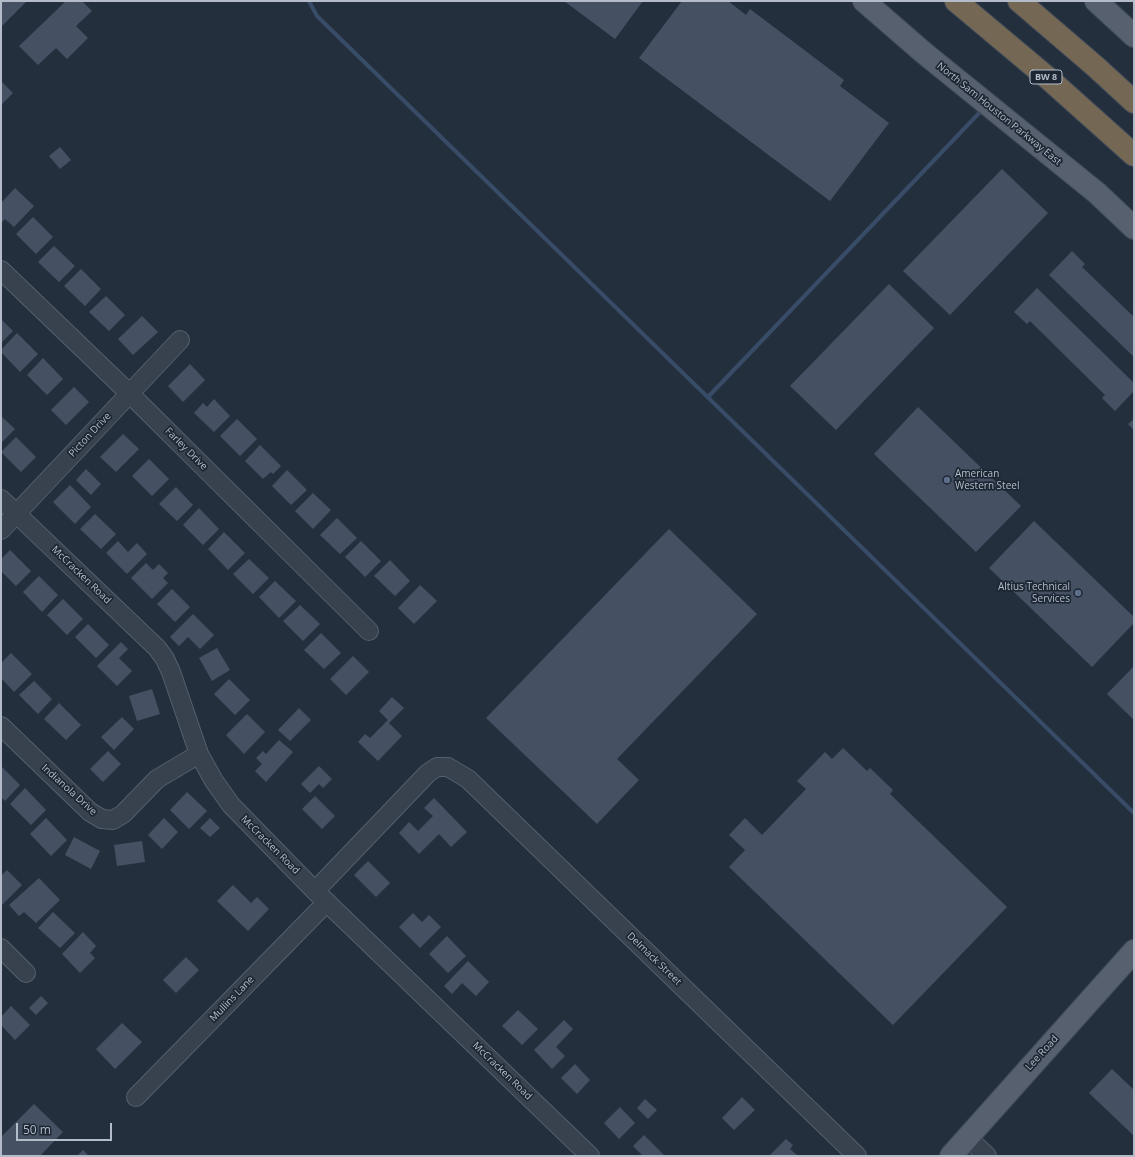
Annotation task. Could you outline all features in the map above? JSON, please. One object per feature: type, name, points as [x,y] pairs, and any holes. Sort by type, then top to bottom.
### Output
[{"type":"highway","name":"BW 8","points":[[956,1],[1049,79],[1134,155]]},
{"type":"highway","points":[[1019,1],[1134,100]]},
{"type":"main road","name":"North Sam Houston Parkway East","points":[[864,1],[924,53],[1097,193],[1134,228]]},
{"type":"main road","points":[[1096,1],[1134,36]]},
{"type":"main road","name":"Lee Road","points":[[951,1156],[1134,951]]},
{"type":"street","name":"Farley Drive","points":[[1,270],[129,393],[369,630]]},
{"type":"street","name":"Picton Drive","points":[[1,530],[180,340]]},
{"type":"street","name":"McCracken Road","points":[[1,499],[157,648],[171,672],[199,754],[214,781],[230,805],[321,896],[590,1156]]},
{"type":"street","name":"Indianola Drive","points":[[2,728],[90,812],[102,819],[113,820],[123,814],[157,779],[199,754]]},
{"type":"street","name":"Mullins Lane","points":[[136,1097],[321,896],[428,773],[437,767],[448,767]]},
{"type":"street","name":"Delmack Street","points":[[448,767],[468,779],[857,1156]]},
{"type":"street","points":[[1,948],[26,973]]},
{"type":"street","points":[[968,1138],[987,1156]]},
{"type":"building","points":[[1,1],[27,1],[1,27]]},
{"type":"building","points":[[66,1],[82,1],[92,11],[76,26],[88,38],[67,59],[56,48],[38,65],[19,46]]},
{"type":"building","points":[[564,1],[643,1],[615,39]]},
{"type":"building","points":[[682,1],[728,1],[746,15],[750,9],[844,80],[840,86],[889,123],[830,201],[639,58]]},
{"type":"building","points":[[1,81],[13,93],[1,105]]},
{"type":"building","points":[[60,147],[71,160],[60,169],[49,156]]},
{"type":"building","points":[[1002,169],[1048,213],[950,315],[903,271]]},
{"type":"building","points":[[15,188],[34,206],[14,227],[5,219],[1,223],[1,203]]},
{"type":"building","points":[[33,217],[53,237],[36,254],[16,234]]},
{"type":"building","points":[[54,246],[75,266],[59,282],[38,262]]},
{"type":"building","points":[[1072,251],[1085,264],[1082,267],[1134,317],[1134,357],[1049,275]]},
{"type":"building","points":[[81,269],[101,289],[85,306],[64,286]]},
{"type":"building","points":[[889,284],[934,328],[836,430],[790,386]]},
{"type":"building","points":[[1037,288],[1134,383],[1134,391],[1115,411],[1102,398],[1105,395],[1030,321],[1027,324],[1014,312]]},
{"type":"building","points":[[106,296],[125,315],[109,331],[89,312]]},
{"type":"building","points":[[142,316],[158,332],[133,355],[118,339]]},
{"type":"building","points":[[1,319],[13,331],[1,343]]},
{"type":"building","points":[[17,333],[38,354],[20,372],[1,352],[1,350]]},
{"type":"building","points":[[43,358],[63,379],[47,395],[27,375]]},
{"type":"building","points":[[190,364],[205,380],[183,402],[168,386]]},
{"type":"building","points":[[74,387],[89,402],[66,425],[51,410]]},
{"type":"building","points":[[214,399],[230,416],[214,432],[194,413],[203,403],[207,407]]},
{"type":"building","name":"American Western Steel","points":[[918,407],[1021,506],[976,552],[874,454]]},
{"type":"building","points":[[1,416],[15,429],[1,443]]},
{"type":"building","points":[[237,419],[257,439],[240,456],[220,436]]},
{"type":"building","points":[[1134,419],[1134,430],[1128,424]]},
{"type":"building","points":[[123,434],[139,449],[116,472],[100,457]]},
{"type":"building","points":[[16,437],[36,457],[21,472],[1,452]]},
{"type":"building","points":[[260,445],[281,466],[273,474],[271,472],[263,479],[245,461]]},
{"type":"building","points":[[149,459],[169,479],[152,496],[132,476]]},
{"type":"building","points":[[86,469],[101,484],[91,495],[76,480]]},
{"type":"building","points":[[287,470],[307,490],[291,505],[272,486]]},
{"type":"building","points":[[70,485],[91,507],[75,524],[53,502]]},
{"type":"building","points":[[176,487],[193,505],[177,521],[159,504]]},
{"type":"building","points":[[313,493],[331,510],[313,529],[295,511]]},
{"type":"building","points":[[199,508],[219,529],[203,545],[183,525]]},
{"type":"building","points":[[95,514],[116,534],[101,549],[80,529]]},
{"type":"building","points":[[337,518],[357,538],[340,554],[320,535]]},
{"type":"building","points":[[1034,521],[1134,617],[1134,623],[1092,667],[989,568]]},
{"type":"building","points":[[669,529],[757,614],[617,759],[639,780],[597,824],[486,718]]},
{"type":"building","points":[[224,532],[245,553],[228,570],[208,549]]},
{"type":"building","points":[[118,541],[128,552],[137,543],[147,554],[127,574],[106,553]]},
{"type":"building","points":[[361,541],[381,561],[365,577],[345,557]]},
{"type":"building","points":[[10,550],[31,571],[16,586],[1,571],[1,559]]},
{"type":"building","points":[[249,559],[269,578],[253,594],[233,574]]},
{"type":"building","points":[[390,560],[410,581],[395,596],[374,576]]},
{"type":"building","points":[[146,563],[153,570],[159,564],[168,573],[163,578],[168,583],[152,599],[131,578]]},
{"type":"building","points":[[39,576],[58,595],[42,612],[23,592]]},
{"type":"building","points":[[275,581],[296,601],[279,618],[259,597]]},
{"type":"building","points":[[420,585],[437,601],[414,624],[398,608]]},
{"type":"building","points":[[172,589],[190,607],[175,622],[157,604]]},
{"type":"building","points":[[63,599],[83,619],[67,635],[47,615]]},
{"type":"building","points":[[300,605],[320,624],[303,641],[283,621]]},
{"type":"building","points":[[193,614],[214,635],[200,649],[188,637],[179,646],[170,637]]},
{"type":"building","points":[[88,624],[109,645],[96,658],[75,637]]},
{"type":"building","points":[[321,633],[341,653],[324,669],[304,650]]},
{"type":"building","points":[[121,642],[128,649],[119,658],[132,671],[117,686],[97,666]]},
{"type":"building","points":[[217,648],[230,670],[212,681],[199,658]]},
{"type":"building","points":[[11,653],[32,674],[14,692],[1,678],[1,663]]},
{"type":"building","points":[[353,656],[369,672],[346,695],[330,679]]},
{"type":"building","points":[[1134,666],[1134,720],[1107,694]]},
{"type":"building","points":[[229,679],[250,700],[235,715],[214,694]]},
{"type":"building","points":[[34,681],[52,699],[38,714],[19,695]]},
{"type":"building","points":[[152,689],[160,714],[137,721],[129,696]]},
{"type":"building","points":[[392,697],[404,708],[389,723],[402,736],[378,761],[358,742],[365,734],[370,738],[388,720],[379,711]]},
{"type":"building","points":[[59,703],[81,725],[66,740],[44,719]]},
{"type":"building","points":[[299,708],[311,720],[290,741],[278,730]]},
{"type":"building","points":[[247,714],[265,732],[244,754],[226,735]]},
{"type":"building","points":[[122,717],[134,729],[114,750],[101,737]]},
{"type":"building","points":[[279,740],[293,752],[266,782],[255,771],[262,764],[256,758],[263,751],[266,754]]},
{"type":"building","points":[[843,748],[867,771],[870,768],[893,790],[890,794],[1007,907],[893,1025],[729,867],[745,850],[729,835],[745,818],[762,835],[806,789],[797,781],[825,752],[832,759]]},
{"type":"building","points":[[108,751],[121,764],[103,782],[90,769]]},
{"type":"building","points":[[1,766],[20,785],[5,801],[1,797]]},
{"type":"building","points":[[319,766],[332,779],[323,788],[319,784],[310,793],[301,784]]},
{"type":"building","points":[[25,788],[46,810],[31,825],[10,804]]},
{"type":"building","points":[[187,792],[207,811],[189,829],[170,810]]},
{"type":"building","points":[[315,796],[335,816],[322,829],[302,809]]},
{"type":"building","points":[[434,798],[467,832],[451,847],[439,834],[419,854],[399,833],[409,822],[418,831],[433,816],[424,808]]},
{"type":"building","points":[[46,818],[67,840],[51,856],[30,834]]},
{"type":"building","points":[[164,818],[178,832],[162,849],[148,835]]},
{"type":"building","points":[[210,818],[220,828],[210,837],[200,828]]},
{"type":"building","points":[[74,837],[100,851],[91,869],[65,855]]},
{"type":"building","points":[[142,841],[145,862],[117,866],[114,845]]},
{"type":"building","points":[[368,861],[390,883],[376,897],[354,875]]},
{"type":"building","points":[[7,870],[22,885],[1,906],[1,874],[2,875]]},
{"type":"building","points":[[39,878],[60,900],[36,923],[24,912],[19,916],[9,905]]},
{"type":"building","points":[[233,885],[251,903],[257,897],[269,909],[248,931],[217,901]]},
{"type":"building","points":[[53,912],[75,933],[60,948],[38,928]]},
{"type":"building","points":[[413,913],[422,922],[429,915],[441,927],[420,948],[399,927]]},
{"type":"building","points":[[83,932],[96,946],[90,953],[95,958],[80,973],[62,954]]},
{"type":"building","points":[[447,936],[466,956],[448,973],[429,954]]},
{"type":"building","points":[[186,957],[199,970],[176,993],[163,980]]},
{"type":"building","points":[[468,961],[489,982],[476,996],[462,983],[452,994],[444,986]]},
{"type":"building","points":[[41,996],[48,1003],[36,1015],[29,1008]]},
{"type":"building","points":[[11,1006],[30,1025],[15,1040],[1,1025],[1,1017]]},
{"type":"building","points":[[518,1010],[538,1029],[522,1045],[502,1026]]},
{"type":"building","points":[[564,1020],[573,1029],[556,1047],[565,1056],[552,1069],[534,1050]]},
{"type":"building","points":[[122,1023],[142,1042],[115,1069],[96,1049]]},
{"type":"building","points":[[575,1064],[590,1080],[577,1094],[561,1078]]},
{"type":"building","points":[[1112,1069],[1134,1090],[1134,1136],[1089,1093]]},
{"type":"building","points":[[742,1097],[755,1110],[734,1130],[722,1118]]},
{"type":"building","points":[[645,1099],[657,1110],[648,1119],[637,1108]]},
{"type":"building","points":[[34,1104],[63,1132],[40,1156],[1,1156],[1,1137]]},
{"type":"building","points":[[620,1107],[635,1123],[619,1139],[604,1123]]},
{"type":"building","points":[[644,1135],[665,1156],[643,1156],[633,1146]]},
{"type":"building","points":[[786,1139],[793,1145],[790,1149],[798,1156],[769,1156]]},
{"type":"building","points":[[83,1150],[89,1156],[77,1156]]},
{"type":"waterway","points":[[309,1],[317,16],[1134,813]]},
{"type":"waterway","points":[[708,397],[982,110]]},
{"type":"place","name":"American Western Steel","points":[[947,480]]},
{"type":"place","name":"Altius Technical Services","points":[[1078,593]]}]
